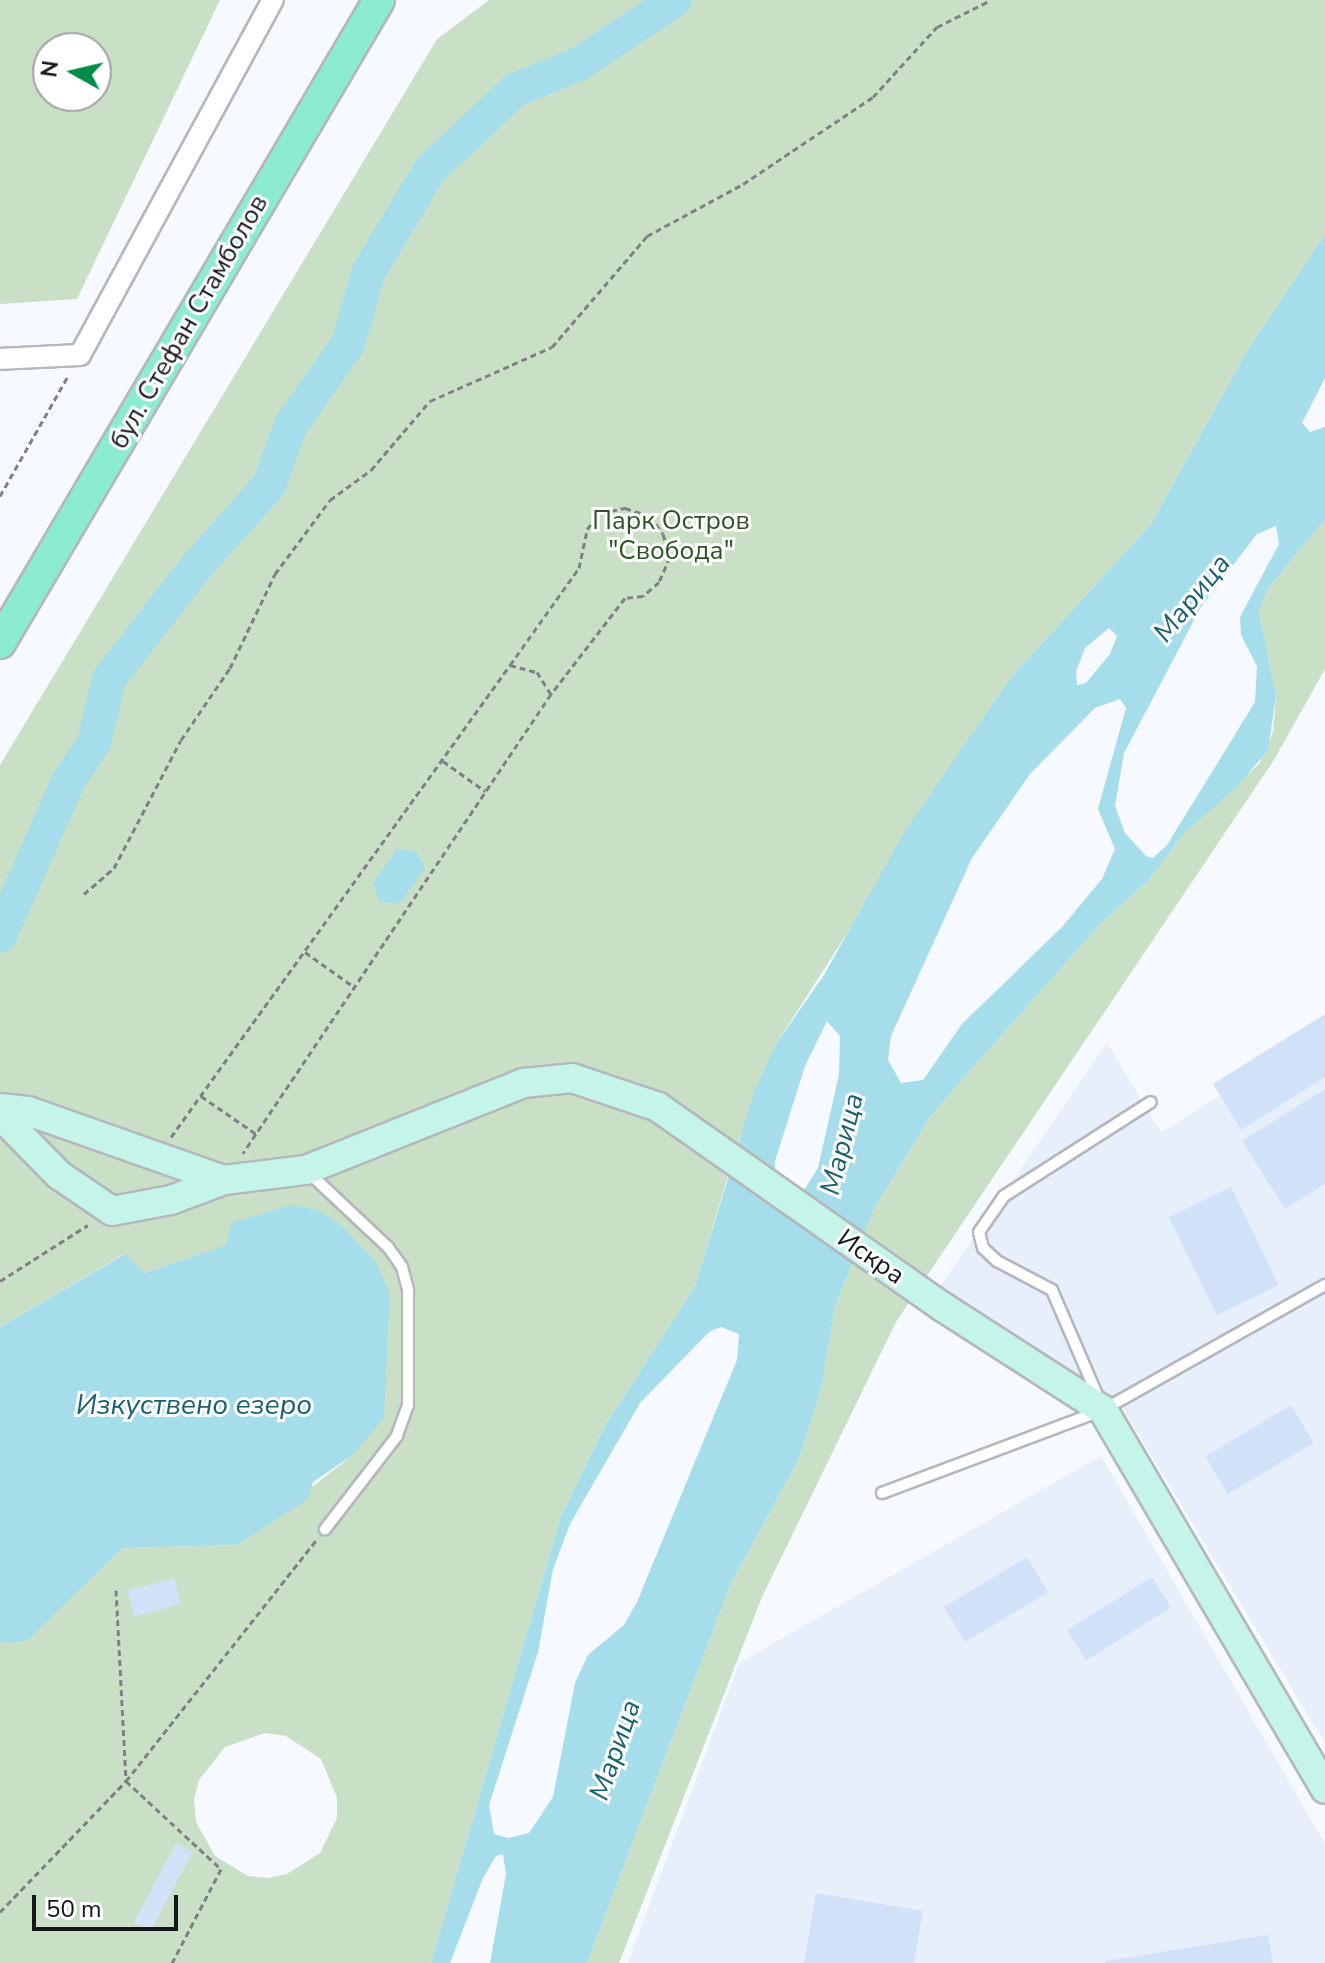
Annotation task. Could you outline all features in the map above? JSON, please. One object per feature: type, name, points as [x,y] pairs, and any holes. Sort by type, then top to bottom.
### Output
[{"type":"main road","name":"бул. Стефан Стамболов","points":[[0,643],[379,0]]},
{"type":"street","points":[[0,359],[80,355],[273,0]]},
{"type":"street","name":"Искра","points":[[112,1211],[171,1200],[224,1180],[306,1170],[524,1083],[572,1078],[658,1107],[943,1307],[1103,1410],[1325,1789]]},
{"type":"street","points":[[0,1108],[28,1111],[160,1153],[224,1180]]},
{"type":"street","points":[[0,1115],[59,1175],[112,1211]]},
{"type":"lane","points":[[1103,1410],[1052,1290],[997,1261],[983,1248],[979,1232],[1004,1196],[1151,1102]]},
{"type":"lane","points":[[306,1170],[388,1247],[402,1267],[408,1290],[409,1375],[404,1415],[366,1482],[325,1529]]},
{"type":"lane","points":[[882,1493],[1103,1410],[1325,1285]]},
{"type":"path","points":[[84,894],[114,868],[181,740],[230,668],[275,574],[330,500],[371,470],[430,401],[552,347],[647,236],[743,184],[873,97],[937,27],[991,0]]},
{"type":"path","points":[[0,496],[80,355]]},
{"type":"path","points":[[160,1153],[579,568],[587,529],[601,513],[625,508],[650,516],[663,534],[670,557],[659,582],[643,596],[625,598],[551,694],[224,1180]]},
{"type":"path","points":[[510,665],[537,672],[551,694]]},
{"type":"path","points":[[441,760],[485,791]]},
{"type":"path","points":[[305,951],[354,987]]},
{"type":"path","points":[[201,1096],[256,1134]]},
{"type":"path","points":[[0,1281],[112,1211]]},
{"type":"path","points":[[0,1912],[126,1781],[325,1529]]},
{"type":"path","points":[[116,1590],[126,1781],[221,1869]]},
{"type":"path","points":[[172,1963],[225,1864]]},
{"type":"shaded area","points":[[1325,1028],[1325,1743],[1122,1407],[935,1294],[1107,1043],[1161,1133]]},
{"type":"shaded area","points":[[1101,1456],[1325,1844],[1325,1963],[628,1963],[739,1663]]},
{"type":"green space","points":[[0,0],[220,0],[77,299],[0,304]]},
{"type":"green space","name":"Парк Остров \"Свобода\"","points":[[489,0],[1325,0],[1325,234],[1248,349],[1151,524],[1013,675],[776,1044],[736,1148],[695,1287],[607,1422],[561,1516],[431,1963],[0,1963],[0,1643],[27,1640],[122,1548],[237,1545],[353,1455],[227,1245],[143,1273],[124,1254],[0,1327],[0,765],[437,39]],"holes":[[[265,1733],[286,1736],[321,1759],[337,1798],[337,1818],[320,1853],[287,1874],[268,1878],[248,1876],[215,1856],[196,1822],[194,1800],[199,1780],[225,1747]]]},
{"type":"green space","points":[[1325,519],[1325,669],[1274,760],[896,1322],[762,1597],[619,1963],[587,1963],[731,1583],[799,1459],[822,1385],[835,1306],[874,1209],[930,1117],[966,1075],[1102,922],[1149,880],[1184,833],[1259,764],[1273,732],[1276,696],[1259,611],[1268,589]]},
{"type":"water","name":"Марица","points":[[1325,234],[1325,378],[1302,423],[1310,432],[1325,427],[1325,519],[1268,589],[1259,611],[1276,696],[1268,750],[1237,787],[1184,833],[1149,880],[1102,922],[966,1075],[930,1117],[874,1209],[835,1306],[822,1385],[799,1459],[731,1583],[587,1963],[490,1963],[506,1874],[503,1854],[496,1856],[483,1878],[450,1963],[431,1963],[561,1516],[607,1422],[695,1287],[754,1092],[776,1044],[824,975],[906,829],[1013,675],[1151,524],[1248,349]],"holes":[[[1276,526],[1279,544],[1240,617],[1241,635],[1257,666],[1255,702],[1167,845],[1153,858],[1146,856],[1125,833],[1115,806],[1124,753],[1201,607],[1257,534]],[[1109,628],[1117,636],[1110,654],[1086,683],[1077,685],[1076,671],[1085,648]],[[1120,699],[1126,708],[1098,809],[1115,849],[1102,879],[1062,927],[962,1024],[923,1080],[901,1083],[888,1060],[891,1036],[972,858],[1030,774],[1095,708]],[[827,1021],[840,1036],[839,1074],[818,1168],[802,1193],[775,1175],[775,1161],[805,1066]],[[721,1327],[739,1334],[737,1360],[637,1602],[624,1625],[588,1655],[575,1683],[553,1797],[529,1833],[509,1838],[494,1834],[489,1805],[538,1652],[553,1569],[570,1524],[640,1403],[709,1332]]]},
{"type":"water","points":[[397,849],[416,851],[425,868],[400,903],[380,902],[373,883]]},
{"type":"water","name":"Изкуствено езеро","points":[[292,1205],[318,1210],[339,1223],[376,1262],[390,1294],[384,1418],[353,1455],[313,1482],[308,1499],[237,1545],[122,1548],[27,1641],[0,1643],[0,1327],[125,1254],[144,1273],[226,1245],[231,1223]]},
{"type":"building","points":[[1325,1014],[1325,1077],[1241,1130],[1213,1084]]},
{"type":"building","points":[[1325,1089],[1325,1184],[1285,1209],[1242,1141]]},
{"type":"building","points":[[1231,1187],[1279,1285],[1217,1315],[1169,1217]]},
{"type":"building","points":[[1291,1405],[1314,1443],[1228,1494],[1205,1457]]},
{"type":"building","points":[[1027,1557],[1048,1592],[965,1642],[944,1607]]},
{"type":"building","points":[[1152,1577],[1171,1608],[1086,1661],[1067,1630]]},
{"type":"building","points":[[174,1578],[181,1604],[135,1617],[128,1590]]},
{"type":"building","points":[[176,1843],[193,1852],[151,1931],[134,1922]]},
{"type":"building","points":[[816,1893],[923,1911],[914,1963],[804,1963]]},
{"type":"building","points":[[1268,1935],[1273,1963],[1105,1963],[1105,1961]]},
{"type":"waterway","points":[[0,936],[68,782],[94,742],[109,679],[196,567],[269,485],[291,425],[348,344],[369,271],[430,170],[515,90],[579,64],[675,0]]}]
